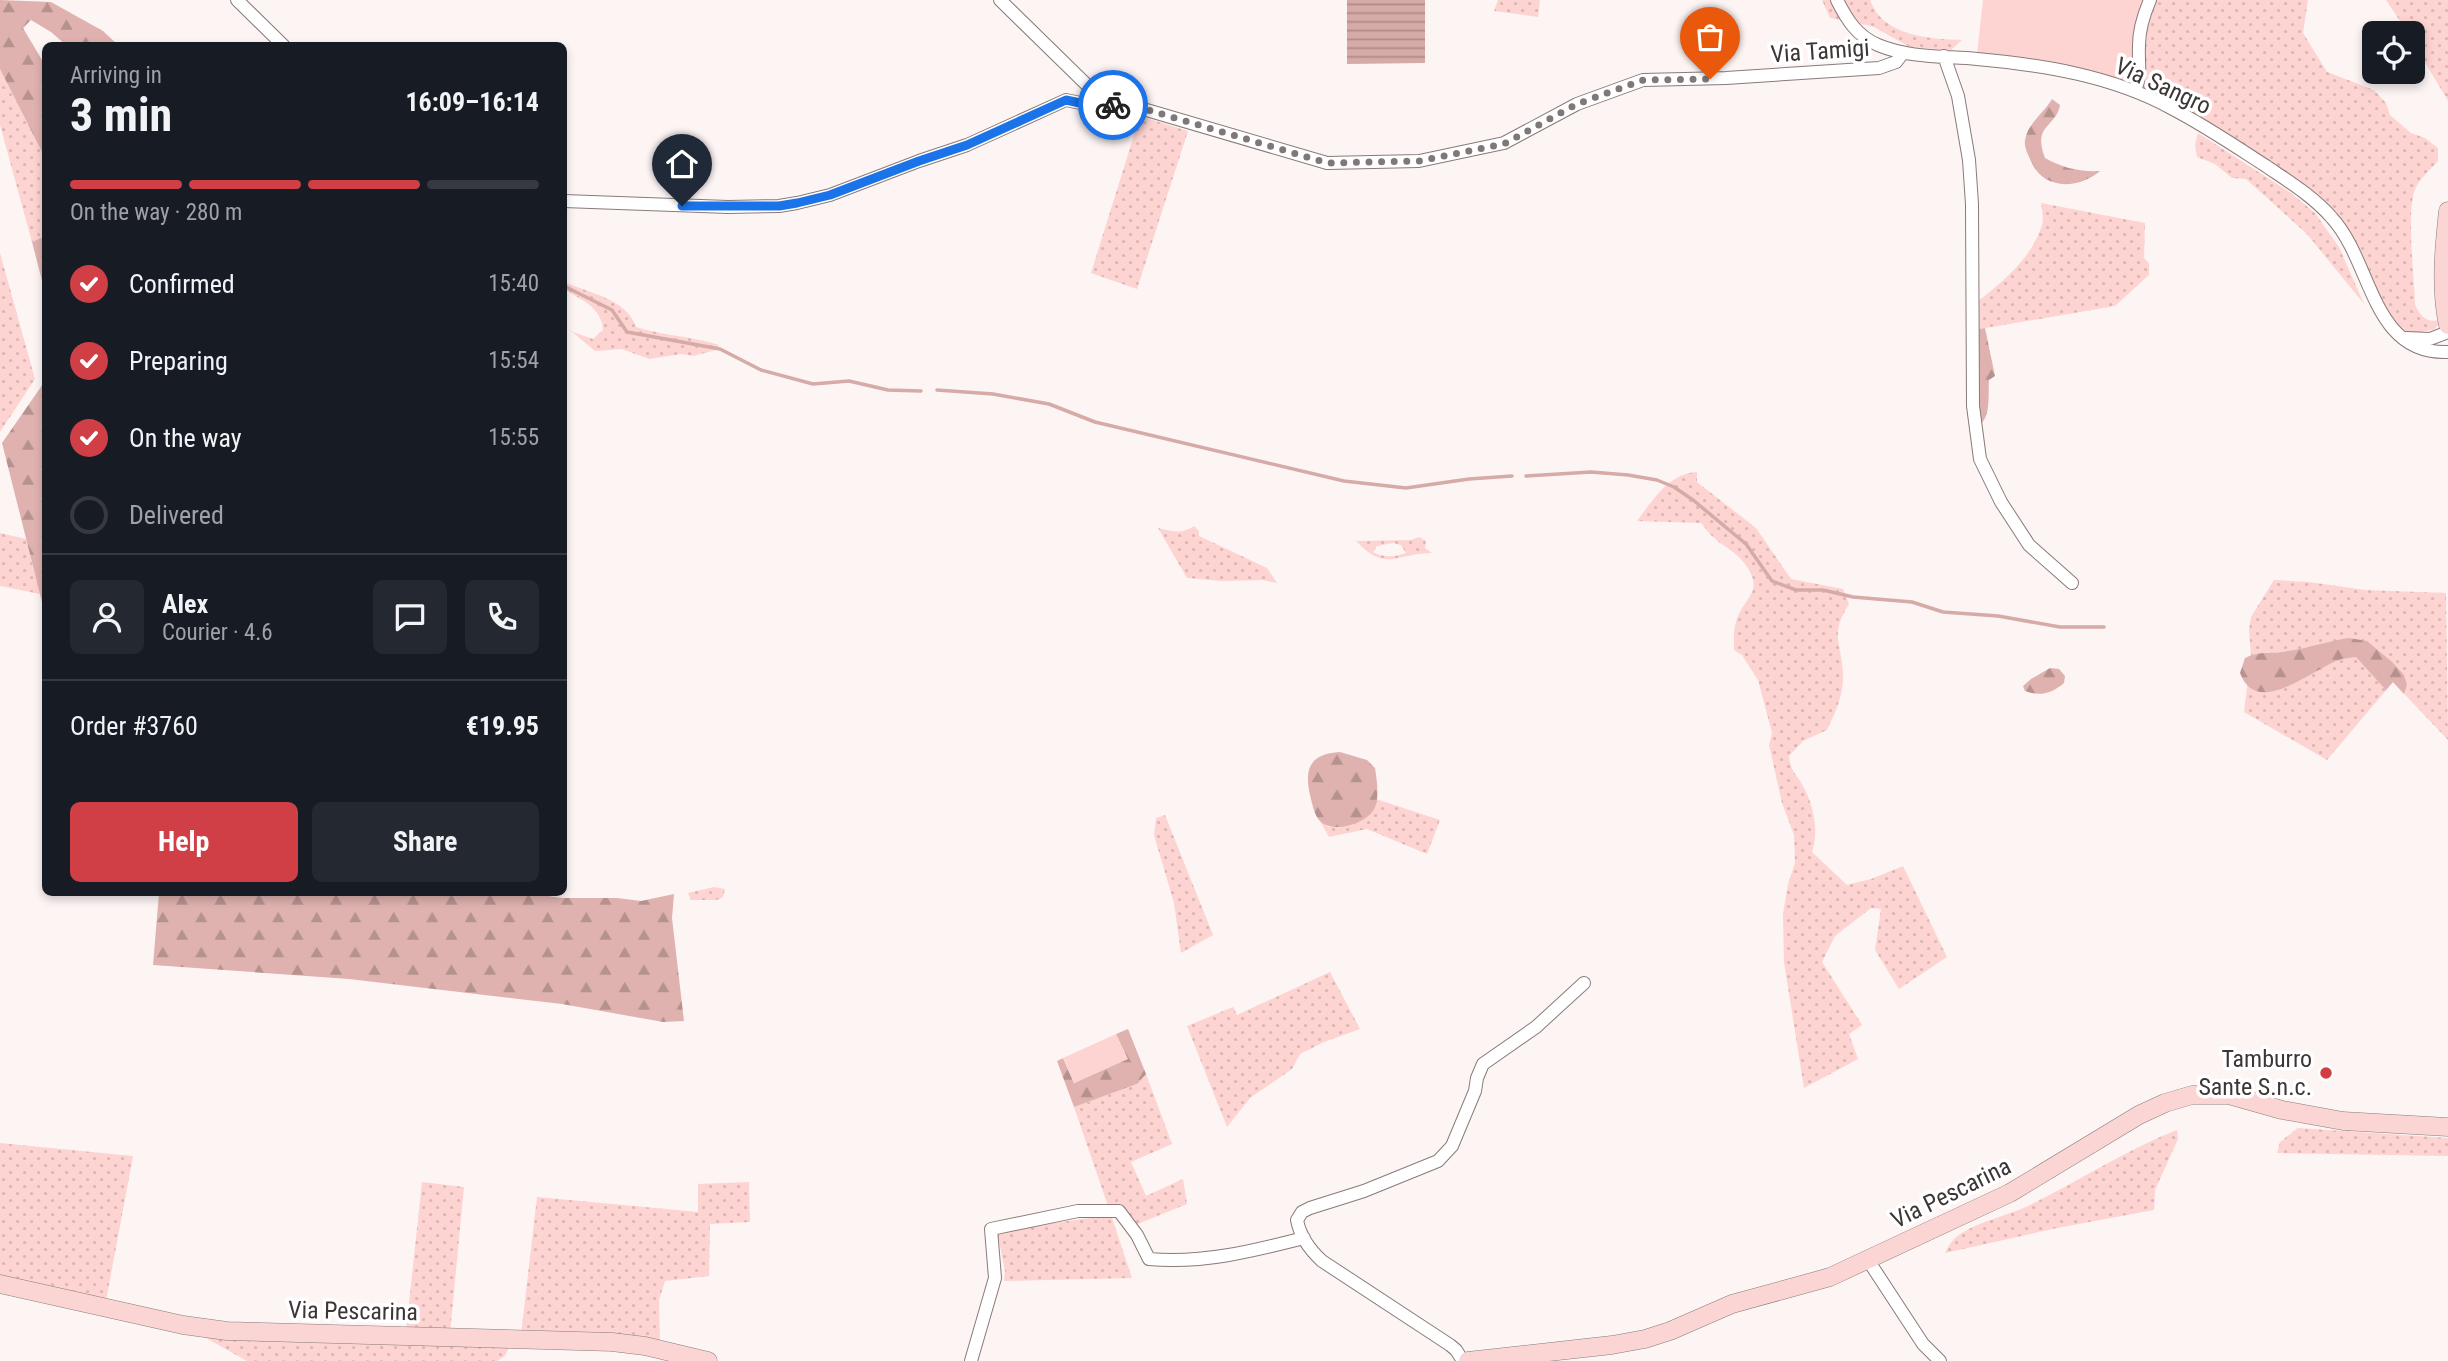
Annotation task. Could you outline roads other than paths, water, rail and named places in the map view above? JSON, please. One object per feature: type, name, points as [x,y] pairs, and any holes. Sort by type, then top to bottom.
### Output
[{"type":"street","points":[[237,0],[280,42]]},
{"type":"street","name":"Via Tamigi","points":[[1000,0],[1090,88],[1128,104],[1327,163],[1419,161],[1504,144],[1577,104],[1643,80],[1726,78],[1879,68],[1896,62],[1903,53]]},
{"type":"street","name":"Via Sangro","points":[[1837,0],[1848,23],[1862,37],[1877,45],[1903,53],[2026,64],[2088,76],[2135,91],[2169,107],[2293,184],[2331,216],[2345,234],[2384,318],[2399,336],[2424,351],[2448,352]]},
{"type":"street","points":[[2135,91],[2141,76],[2139,45],[2143,18],[2150,0]]},
{"type":"street","points":[[1944,56],[1958,96],[1969,160],[1972,204],[1973,406],[1980,459],[2001,502],[2029,545],[2072,583]]},
{"type":"street","points":[[567,201],[729,207],[788,205],[830,195],[967,145],[1066,100],[1094,106],[1128,104]]},
{"type":"street","points":[[2448,211],[2445,241],[2445,312],[2448,325]]},
{"type":"street","points":[[2399,336],[2418,340],[2430,339],[2448,332]]},
{"type":"street","points":[[1465,1361],[1456,1350],[1322,1261],[1304,1238],[1297,1220],[1302,1212],[1364,1191],[1438,1161],[1452,1146],[1483,1065],[1536,1027],[1584,982]]},
{"type":"street","name":"Via Pescarina","points":[[1465,1361],[1645,1339],[1732,1304],[1816,1282],[1868,1261],[2010,1193],[2154,1108],[2192,1095],[2229,1095],[2282,1110],[2343,1121],[2448,1127]]},
{"type":"street","points":[[971,1361],[995,1278],[991,1229],[1078,1211],[1119,1211],[1137,1235],[1149,1259],[1167,1261],[1196,1261],[1304,1238]]},
{"type":"street","points":[[1868,1261],[1923,1344],[1940,1361]]},
{"type":"street","name":"Via Pescarina","points":[[0,1284],[175,1324],[211,1329],[278,1334],[612,1342],[645,1346],[708,1361]]},
{"type":"waterway","points":[[567,288],[612,310],[627,332],[720,349],[761,370],[813,384],[849,381],[888,390],[921,391]]},
{"type":"waterway","points":[[937,390],[993,394],[1049,404],[1095,422],[1344,481],[1406,488],[1512,476]]},
{"type":"waterway","points":[[1526,476],[1591,472],[1657,480],[1674,487],[1746,544],[1772,581],[1796,590],[1823,590],[1853,597],[1912,602],[1943,612],[1998,616],[2060,627],[2104,627]]},
{"type":"place","name":"Tamburro Sante S.n.c.","points":[[2326,1073]]}]
